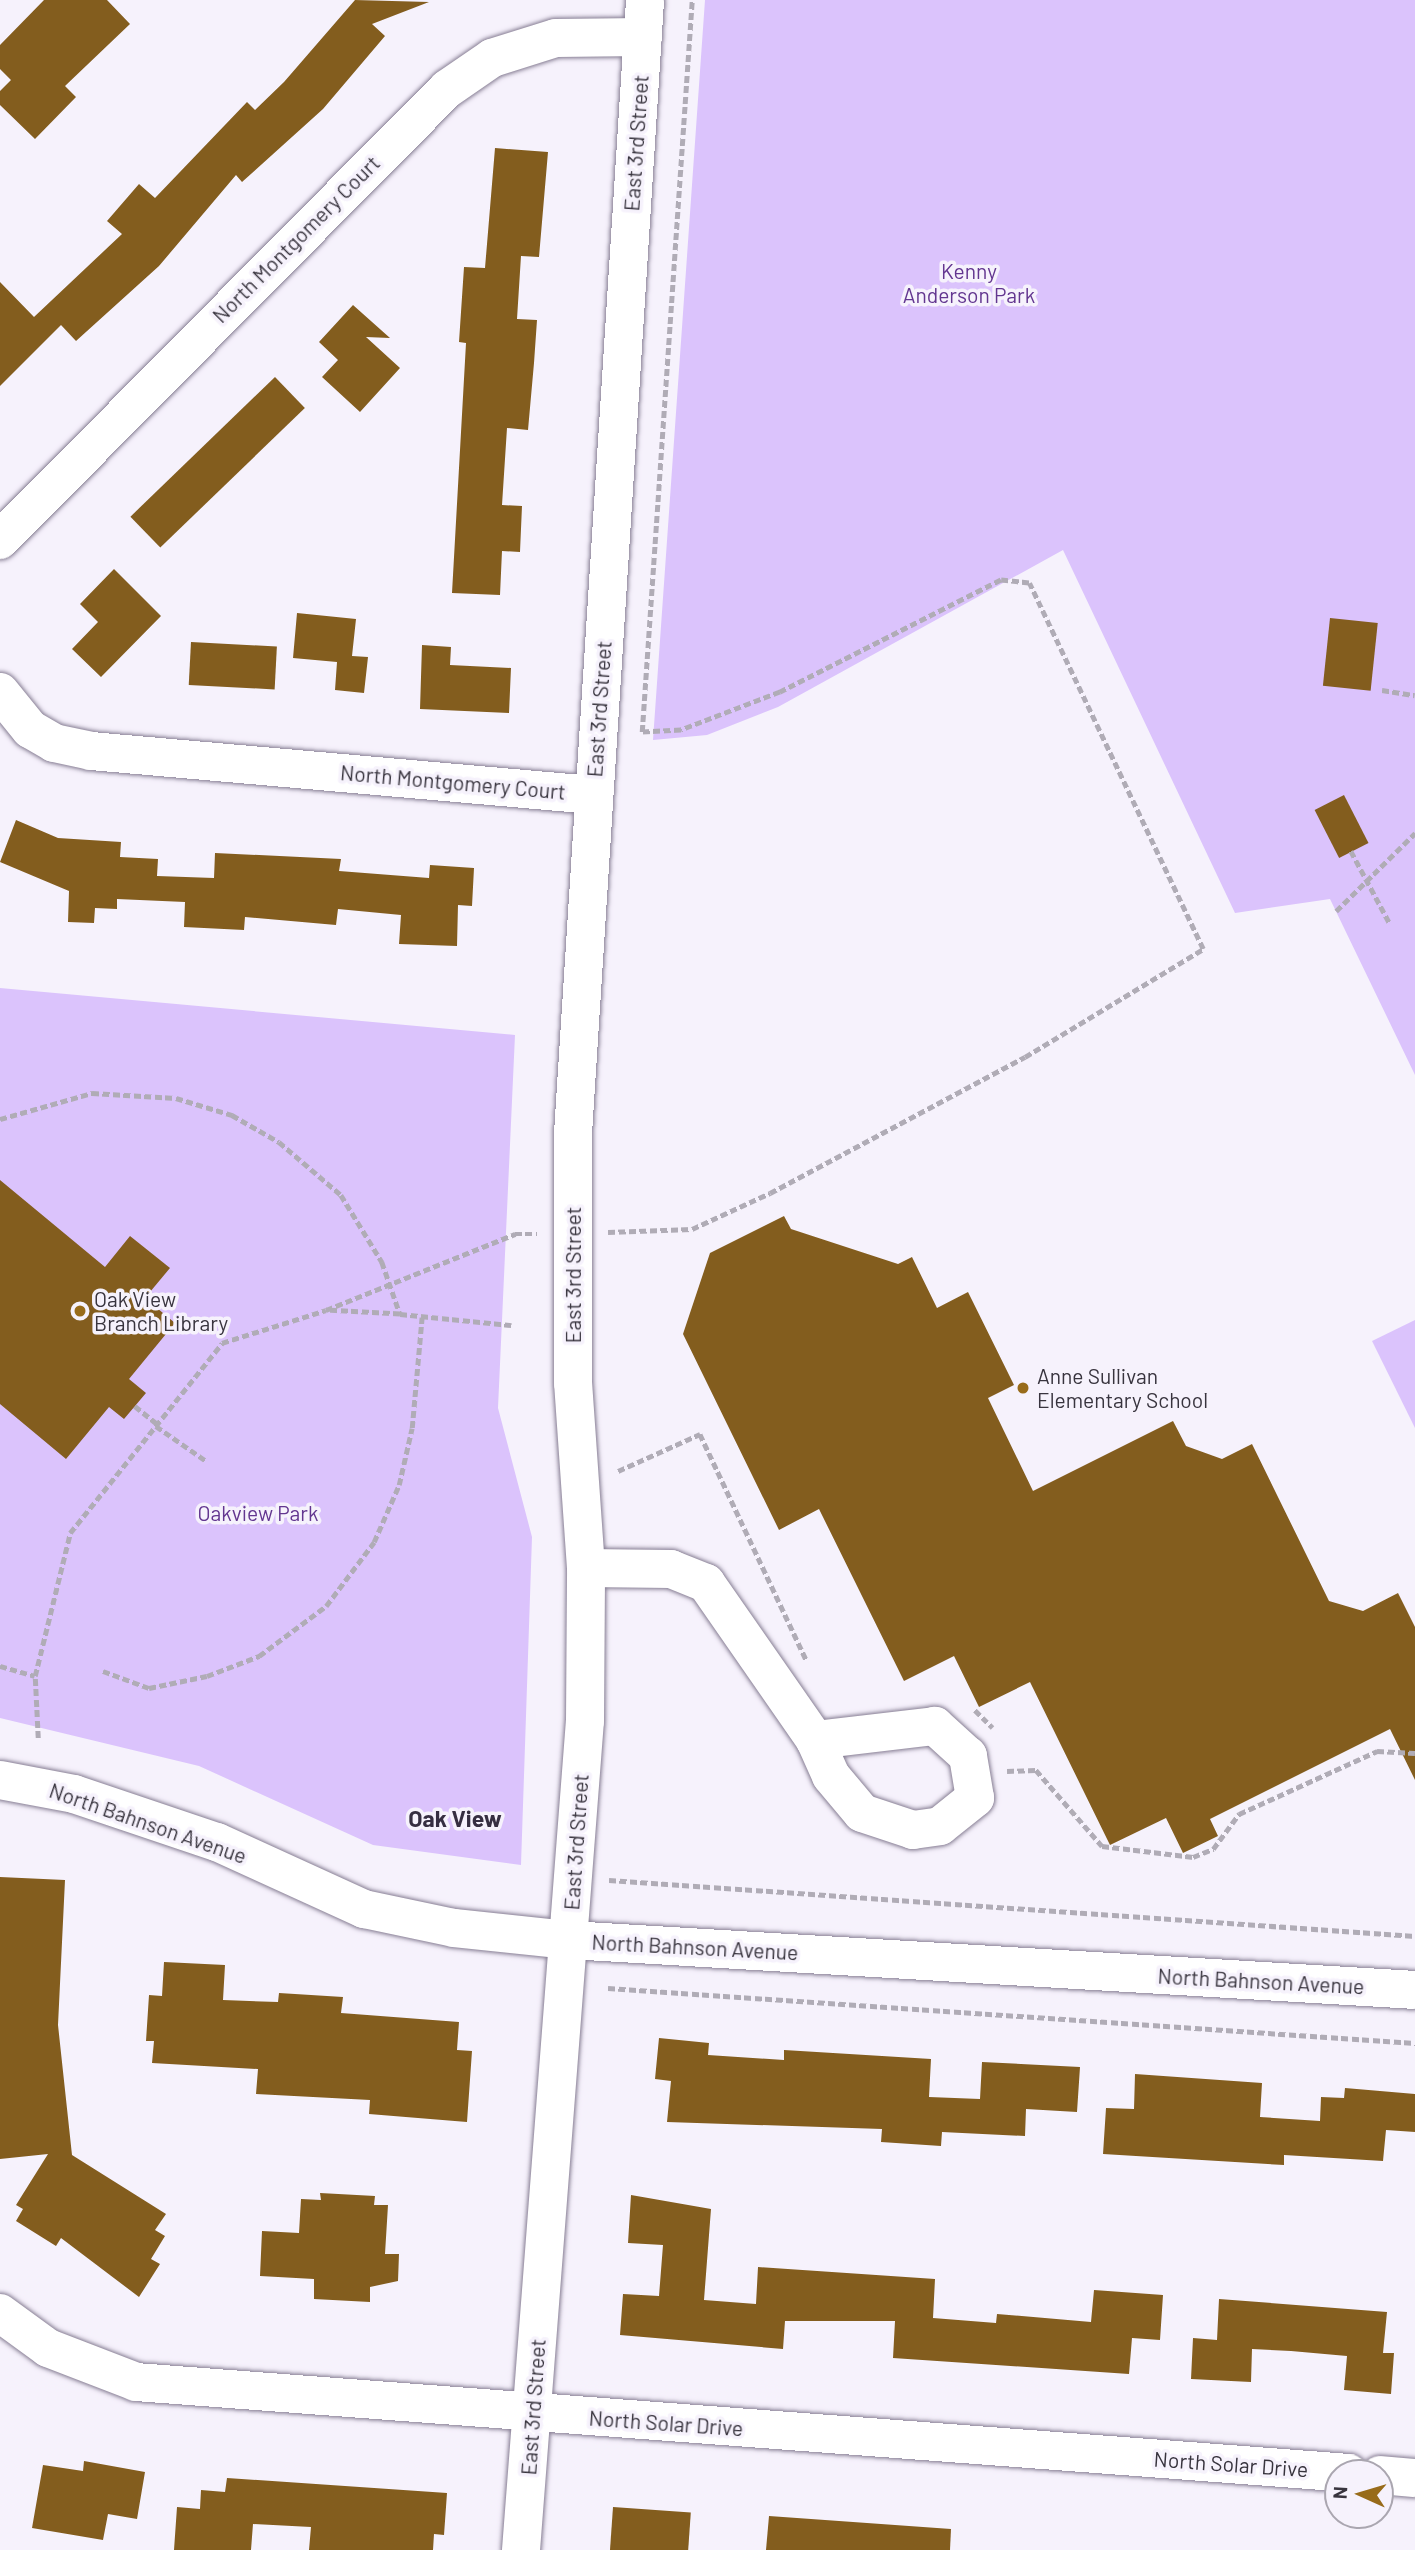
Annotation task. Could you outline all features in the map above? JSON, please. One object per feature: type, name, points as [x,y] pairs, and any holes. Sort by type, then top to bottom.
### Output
[{"type":"street","name":"East 3rd Street","points":[[522,2550],[585,1721],[586,1568],[573,1382],[574,1233],[593,795],[644,18]]},
{"type":"street","name":"North Montgomery Court","points":[[0,540],[447,89],[492,58],[556,38],[644,18]]},
{"type":"street","name":"North Montgomery Court","points":[[0,692],[30,729],[54,743],[91,751],[593,795]]},
{"type":"street","points":[[586,1568],[671,1569],[706,1583],[815,1740]]},
{"type":"street","name":"North Bahnson Avenue","points":[[0,1780],[74,1794],[217,1842],[375,1912],[569,1940],[1415,1990]]},
{"type":"street","name":"North Solar Drive","points":[[0,2313],[48,2347],[136,2382],[1324,2471]]},
{"type":"street","points":[[1394,2476],[1415,2478]]},
{"type":"path","points":[[38,1738],[35,1676],[69,1533],[222,1343],[326,1310],[515,1234],[692,1229],[1025,1057],[1203,949],[1029,583],[1002,580],[780,692],[681,730],[642,732],[692,0]]},
{"type":"path","points":[[1382,690],[1415,695]]},
{"type":"path","points":[[1336,911],[1415,833]]},
{"type":"path","points":[[1351,851],[1389,922]]},
{"type":"path","points":[[0,1119],[92,1093],[176,1098],[232,1115],[279,1142],[341,1195],[392,1282],[400,1314]]},
{"type":"path","points":[[326,1310],[511,1325]]},
{"type":"path","points":[[103,1671],[149,1688],[208,1676],[259,1656],[326,1606],[374,1542],[399,1485],[422,1317]]},
{"type":"path","points":[[135,1406],[205,1460]]},
{"type":"path","points":[[618,1471],[700,1434],[809,1666]]},
{"type":"path","points":[[0,1665],[35,1676]]},
{"type":"path","points":[[971,1707],[990,1721],[999,1740]]},
{"type":"path","points":[[1007,1771],[1036,1770],[1102,1846],[1193,1857],[1213,1849],[1239,1814],[1377,1751],[1415,1753]]},
{"type":"path","points":[[1006,1760],[1007,1780]]},
{"type":"path","points":[[573,1879],[1415,1936]]},
{"type":"path","points":[[608,1988],[1415,2043]]},
{"type":"green space","name":"Kenny Anderson Park","points":[[705,0],[1415,0],[1415,1075],[1330,899],[1235,913],[1063,550],[778,707],[707,735],[653,740]]},
{"type":"green space","name":"Oakview Park","points":[[0,988],[515,1035],[498,1408],[532,1537],[521,1865],[373,1845],[199,1766],[0,1718]]},
{"type":"green space","points":[[1415,1320],[1415,1428],[1372,1341]]},
{"type":"building","points":[[44,0],[107,0],[130,24],[65,86],[76,97],[35,139],[0,105],[0,91],[11,80],[0,69],[0,45]]},
{"type":"building","points":[[355,0],[429,2],[372,24],[385,36],[323,109],[242,182],[236,175],[159,266],[76,341],[61,325],[0,386],[0,282],[34,317],[122,234],[107,221],[139,184],[155,198],[247,102],[255,110],[284,82]]},
{"type":"building","points":[[495,148],[548,152],[539,257],[521,256],[517,319],[537,320],[528,430],[507,428],[502,505],[522,506],[520,552],[502,551],[500,595],[452,593],[466,343],[459,342],[464,267],[485,268]]},
{"type":"building","points":[[353,305],[390,338],[366,337],[400,368],[360,412],[322,377],[338,360],[319,342]]},
{"type":"building","points":[[275,377],[305,408],[160,548],[130,517]]},
{"type":"building","points":[[114,569],[161,616],[101,677],[72,649],[98,622],[80,604]]},
{"type":"building","points":[[297,613],[356,619],[352,656],[368,657],[364,693],[335,690],[337,662],[293,658]]},
{"type":"building","points":[[1330,618],[1378,623],[1371,691],[1323,686]]},
{"type":"building","points":[[191,642],[277,647],[275,689],[189,685]]},
{"type":"building","points":[[422,645],[451,647],[450,665],[511,668],[509,713],[420,709]]},
{"type":"building","points":[[1344,795],[1369,843],[1339,858],[1315,810]]},
{"type":"building","points":[[16,820],[58,838],[121,842],[120,857],[158,859],[157,876],[214,878],[215,853],[341,859],[339,871],[429,878],[430,865],[474,868],[472,906],[458,905],[457,946],[399,944],[401,915],[338,909],[336,925],[245,917],[244,930],[184,927],[185,902],[117,899],[117,909],[95,908],[94,923],[68,922],[69,891],[0,862]]},
{"type":"building","name":"Oak View Branch Library","points":[[0,1180],[105,1267],[130,1236],[170,1268],[145,1298],[175,1323],[129,1379],[146,1393],[124,1419],[109,1407],[66,1459],[0,1404]]},
{"type":"building","name":"Anne Sullivan Elementary School","points":[[784,1216],[791,1229],[898,1264],[912,1257],[937,1308],[968,1292],[1014,1385],[988,1398],[1033,1491],[1173,1421],[1186,1446],[1222,1459],[1252,1444],[1329,1601],[1363,1611],[1398,1593],[1415,1627],[1415,1780],[1390,1729],[1210,1819],[1218,1836],[1183,1853],[1166,1818],[1110,1845],[1030,1682],[979,1707],[954,1656],[904,1681],[819,1509],[779,1530],[683,1334],[710,1253]]},
{"type":"building","points":[[0,1877],[65,1880],[58,2025],[72,2155],[166,2214],[155,2230],[165,2236],[151,2259],[160,2264],[139,2297],[61,2238],[56,2246],[16,2221],[23,2209],[16,2205],[48,2154],[0,2159]]},
{"type":"building","points":[[164,1962],[225,1965],[223,2000],[278,2002],[279,1993],[343,1997],[341,2013],[459,2022],[457,2050],[472,2051],[467,2122],[369,2114],[370,2100],[256,2094],[258,2069],[152,2063],[154,2041],[146,2041],[149,1995],[162,1996]]},
{"type":"building","points":[[659,2038],[709,2043],[708,2055],[784,2060],[784,2050],[931,2059],[929,2097],[980,2099],[982,2062],[1080,2067],[1077,2112],[1026,2109],[1025,2136],[942,2132],[941,2146],[881,2142],[882,2129],[667,2122],[671,2081],[655,2079]]},
{"type":"building","points":[[1135,2074],[1262,2083],[1260,2117],[1320,2121],[1321,2097],[1344,2098],[1345,2088],[1415,2094],[1415,2132],[1386,2130],[1383,2161],[1284,2155],[1284,2165],[1103,2154],[1106,2108],[1134,2109]]},
{"type":"building","points":[[320,2193],[375,2196],[374,2205],[388,2205],[385,2254],[399,2254],[398,2281],[370,2287],[370,2302],[314,2299],[314,2279],[260,2276],[262,2231],[299,2233],[301,2199],[321,2200]]},
{"type":"building","points":[[631,2195],[711,2209],[704,2300],[756,2304],[758,2267],[935,2279],[933,2318],[996,2323],[997,2314],[1091,2322],[1094,2290],[1163,2295],[1160,2340],[1132,2338],[1129,2374],[893,2358],[895,2321],[785,2321],[783,2349],[620,2335],[623,2294],[659,2296],[663,2245],[628,2243]]},
{"type":"building","points":[[1219,2299],[1387,2312],[1383,2353],[1394,2353],[1391,2394],[1344,2390],[1347,2356],[1291,2351],[1252,2349],[1251,2382],[1191,2379],[1193,2338],[1217,2340]]},
{"type":"building","points":[[84,2461],[145,2472],[137,2519],[108,2514],[103,2540],[32,2528],[43,2465],[83,2471]]},
{"type":"building","points":[[227,2478],[447,2493],[444,2535],[434,2534],[433,2550],[309,2550],[311,2527],[253,2524],[251,2550],[174,2550],[177,2507],[200,2509],[201,2490],[225,2492]]},
{"type":"building","points":[[613,2507],[691,2512],[688,2550],[610,2550]]},
{"type":"building","points":[[769,2516],[951,2529],[950,2550],[766,2550]]},
{"type":"place","name":"Oak View Branch Library","points":[[80,1311]]},
{"type":"place","name":"Anne Sullivan Elementary School","points":[[1023,1388]]},
{"type":"district","name":"Oak View","points":[[455,1818]]}]
